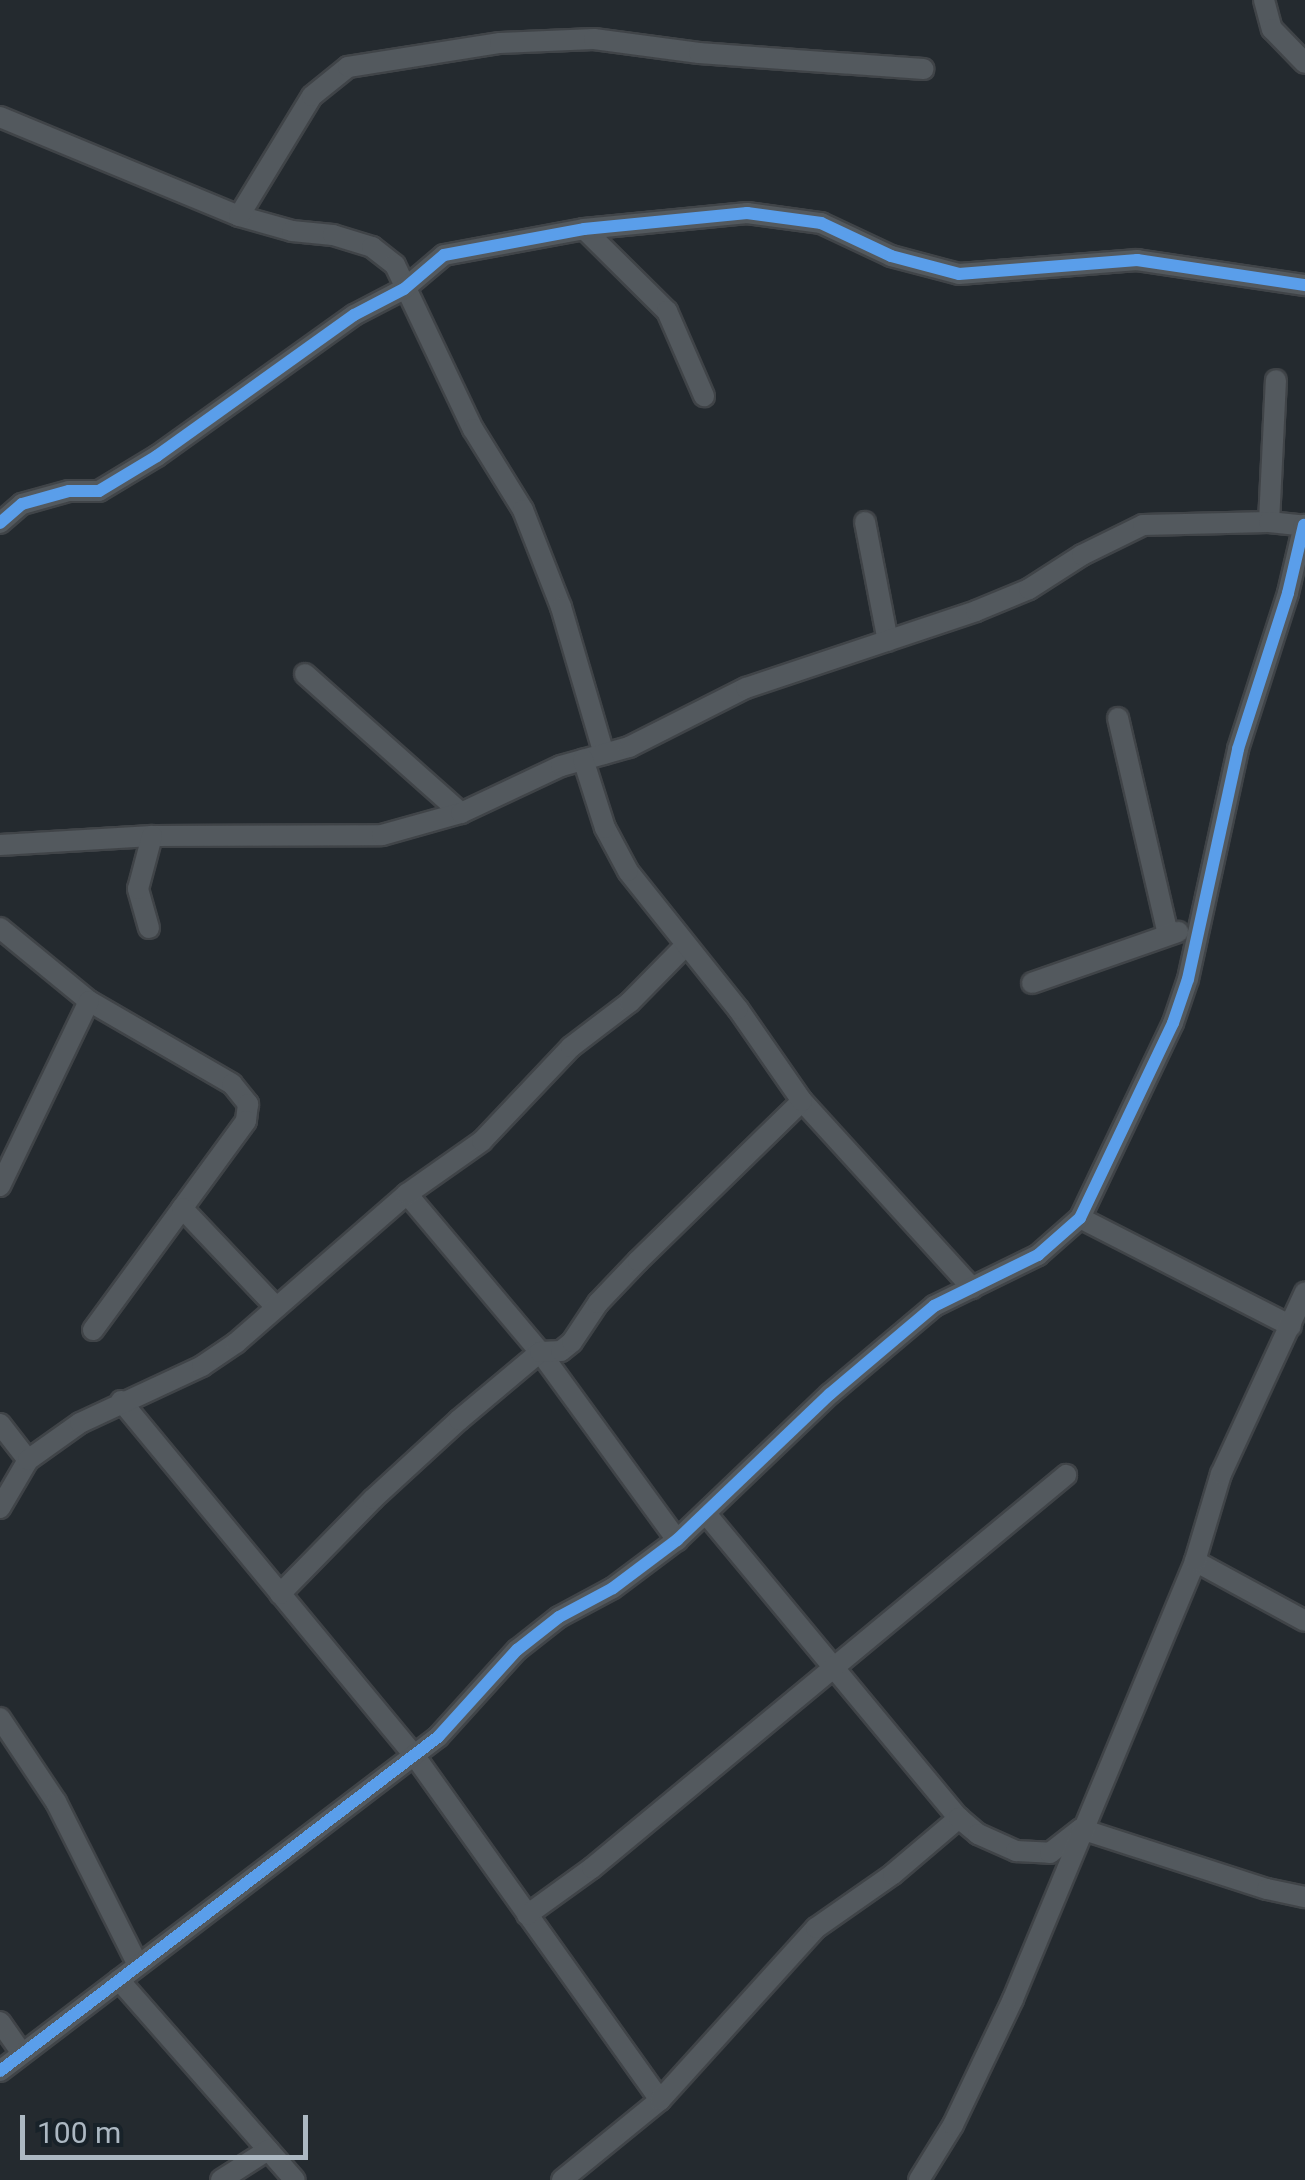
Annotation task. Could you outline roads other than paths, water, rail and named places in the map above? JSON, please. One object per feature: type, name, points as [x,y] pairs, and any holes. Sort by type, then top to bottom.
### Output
[{"type":"street","points":[[1264,0],[1272,29],[1305,63]]},
{"type":"street","points":[[239,216],[312,96],[348,67],[500,43],[594,38],[699,54],[922,69]]},
{"type":"street","points":[[0,116],[239,216],[372,247],[395,265],[473,429],[523,510],[561,607],[605,828],[628,871],[738,1009],[802,1102],[972,1288]]},
{"type":"street","points":[[0,523],[22,504],[69,490],[100,491],[158,456],[354,316],[404,289],[444,255],[584,229],[629,221],[747,213],[821,223],[890,256],[960,274],[1137,260],[1305,286]]},
{"type":"street","points":[[584,229],[667,311],[704,396]]},
{"type":"street","points":[[1270,522],[1276,380]]},
{"type":"street","points":[[865,522],[888,641]]},
{"type":"street","points":[[0,845],[152,836],[382,835],[462,813],[593,756],[629,747],[746,688],[1029,589],[1082,555],[1143,525],[1270,522],[1304,526],[1288,593],[1238,749],[1214,872],[1195,929],[1188,979],[1172,1023],[1080,1218],[1038,1255],[934,1306],[830,1394],[677,1540],[613,1588],[558,1616],[517,1650],[438,1737],[0,2070]]},
{"type":"street","points":[[305,674],[462,813]]},
{"type":"street","points":[[1118,718],[1168,934]]},
{"type":"street","points":[[149,928],[138,888],[152,836]]},
{"type":"street","points":[[0,928],[90,1001],[232,1084],[248,1104],[246,1120],[151,1256],[93,1330]]},
{"type":"street","points":[[1032,983],[1168,934],[1195,929]]},
{"type":"street","points":[[0,1508],[28,1460],[121,1401],[202,1366],[236,1343],[406,1194],[482,1141],[571,1047],[630,1002],[684,946]]},
{"type":"street","points":[[0,1186],[90,1001]]},
{"type":"street","points":[[280,1594],[372,1498],[540,1352],[561,1351],[572,1342],[612,1289],[802,1102]]},
{"type":"street","points":[[406,1194],[540,1352],[677,1540]]},
{"type":"street","points":[[182,1208],[276,1307]]},
{"type":"street","points":[[1080,1218],[1291,1326]]},
{"type":"street","points":[[920,2180],[953,2125],[1012,1999],[1194,1561],[1220,1474],[1305,1292]]},
{"type":"street","points":[[121,1401],[414,1755],[660,2100]]},
{"type":"street","points":[[0,1424],[28,1460]]},
{"type":"street","points":[[527,1916],[592,1868],[833,1664],[1066,1475]]},
{"type":"street","points":[[707,1515],[959,1818],[978,1834],[1016,1851],[1050,1852],[1081,1829]]},
{"type":"street","points":[[1194,1561],[1305,1621]]},
{"type":"street","points":[[0,1718],[56,1802],[138,1965]]},
{"type":"street","points":[[562,2180],[660,2100],[816,1928],[893,1874],[959,1818]]},
{"type":"street","points":[[1081,1829],[1267,1889],[1305,1896]]},
{"type":"street","points":[[119,1980],[295,2180]]},
{"type":"street","points":[[0,2022],[22,2053]]},
{"type":"street","points":[[221,2180],[268,2150]]}]
